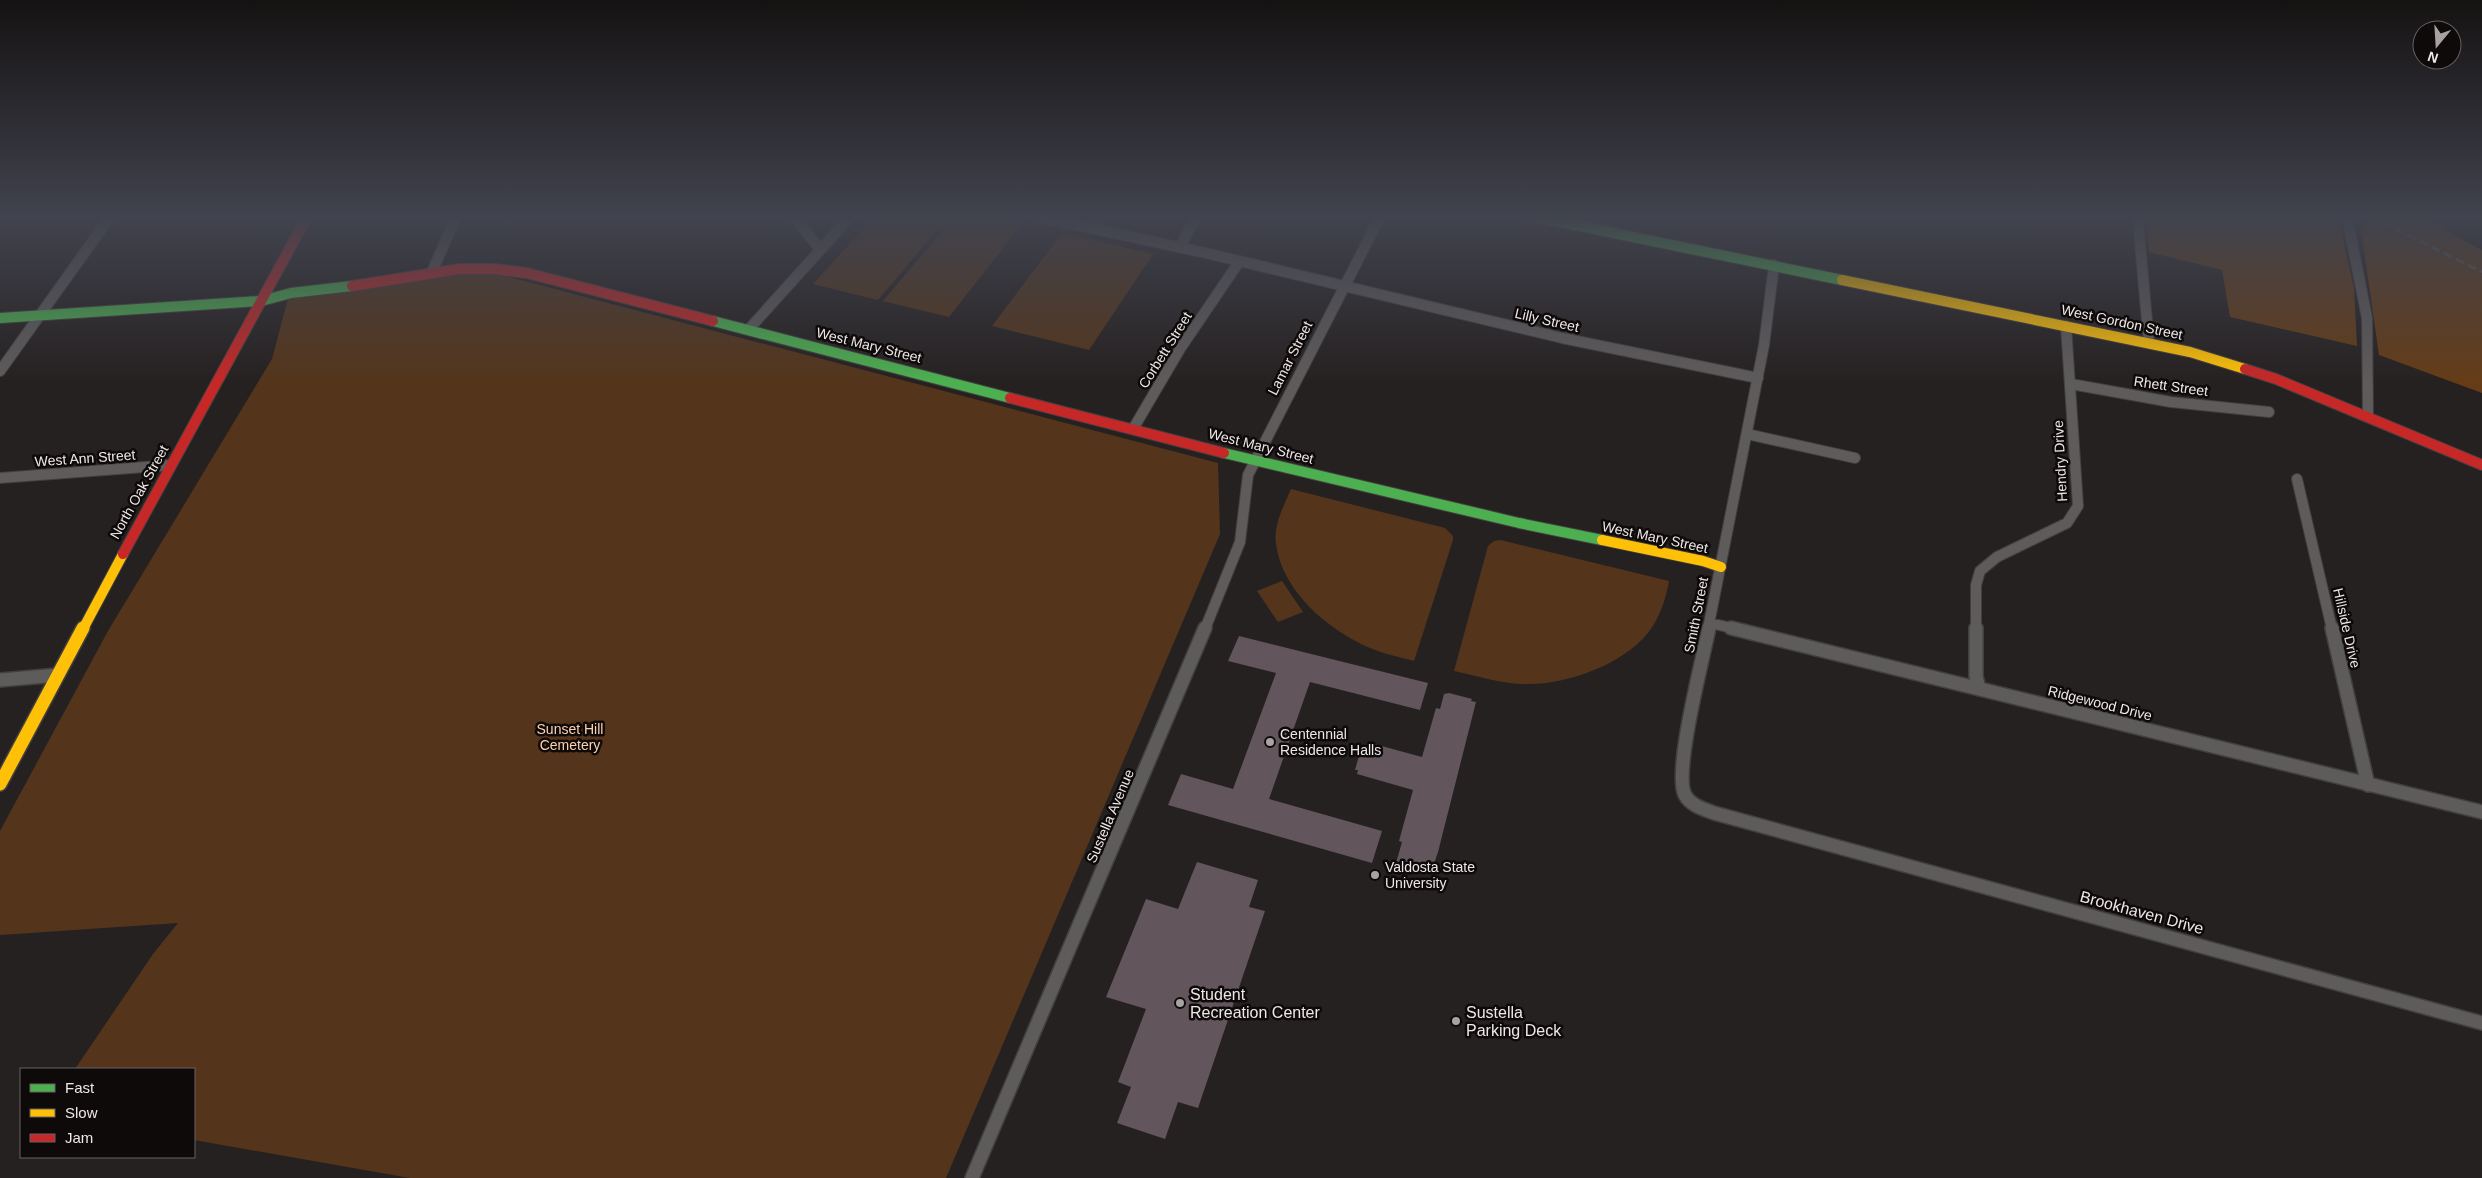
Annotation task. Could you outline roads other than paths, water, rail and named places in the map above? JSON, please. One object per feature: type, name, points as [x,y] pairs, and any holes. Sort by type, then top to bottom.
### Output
[{"type":"street","points":[[0,371],[71,272]]},
{"type":"street","name":"North Oak Street","points":[[0,784],[277,272]]},
{"type":"street","name":"West Mary Street","points":[[0,318],[261,301],[291,293],[353,286],[432,272]]},
{"type":"street","name":"West Mary Street","points":[[519,272],[749,329],[1256,460],[1412,498],[1703,561],[1721,567]]},
{"type":"street","points":[[749,329],[800,272]]},
{"type":"street","name":"Corbett Street","points":[[1133,429],[1180,349],[1232,272]]},
{"type":"street","name":"Lilly Street","points":[[1283,272],[1562,338],[1758,378]]},
{"type":"street","name":"Lamar Street","points":[[1256,460],[1282,405],[1351,272]]},
{"type":"street","name":"Smith Street","points":[[1773,272],[1758,378],[1682,765],[1682,790],[1691,803],[1704,810],[1792,834]]},
{"type":"street","name":"West Gordon Street","points":[[1807,272],[2149,343],[2235,364],[2276,379],[2482,465]]},
{"type":"street","points":[[2143,272],[2149,343]]},
{"type":"street","points":[[2358,272],[2367,318],[2369,365],[2368,417]]},
{"type":"street","name":"Hendry Drive","points":[[1980,689],[1976,676],[1976,585],[1980,570],[1997,557],[2067,524],[2078,506],[2066,326]]},
{"type":"street","name":"Rhett Street","points":[[2071,384],[2171,402],[2269,412]]},
{"type":"street","points":[[1746,434],[1855,458]]},
{"type":"street","name":"Sustella Avenue","points":[[972,1178],[1220,593],[1240,542],[1248,475],[1256,460]]},
{"type":"street","name":"West Ann Street","points":[[0,478],[171,465]]},
{"type":"street","name":"Hillside Drive","points":[[2297,479],[2368,785]]},
{"type":"street","name":"Ridgewood Drive","points":[[1710,623],[2482,812]]},
{"type":"street","points":[[0,680],[58,675]]},
{"type":"street","name":"Brookhaven Drive","points":[[1792,834],[2482,1023]]},
{"type":"place","name":"Centennial Residence Halls","points":[[1270,742]]},
{"type":"place","name":"Valdosta State University","points":[[1375,875]]},
{"type":"place","name":"Student Recreation Center","points":[[1180,1003]]},
{"type":"place","name":"Sustella Parking Deck","points":[[1456,1021]]},
{"type":"park label","name":"Sunset Hill Cemetery","points":[[570,738]]}]
